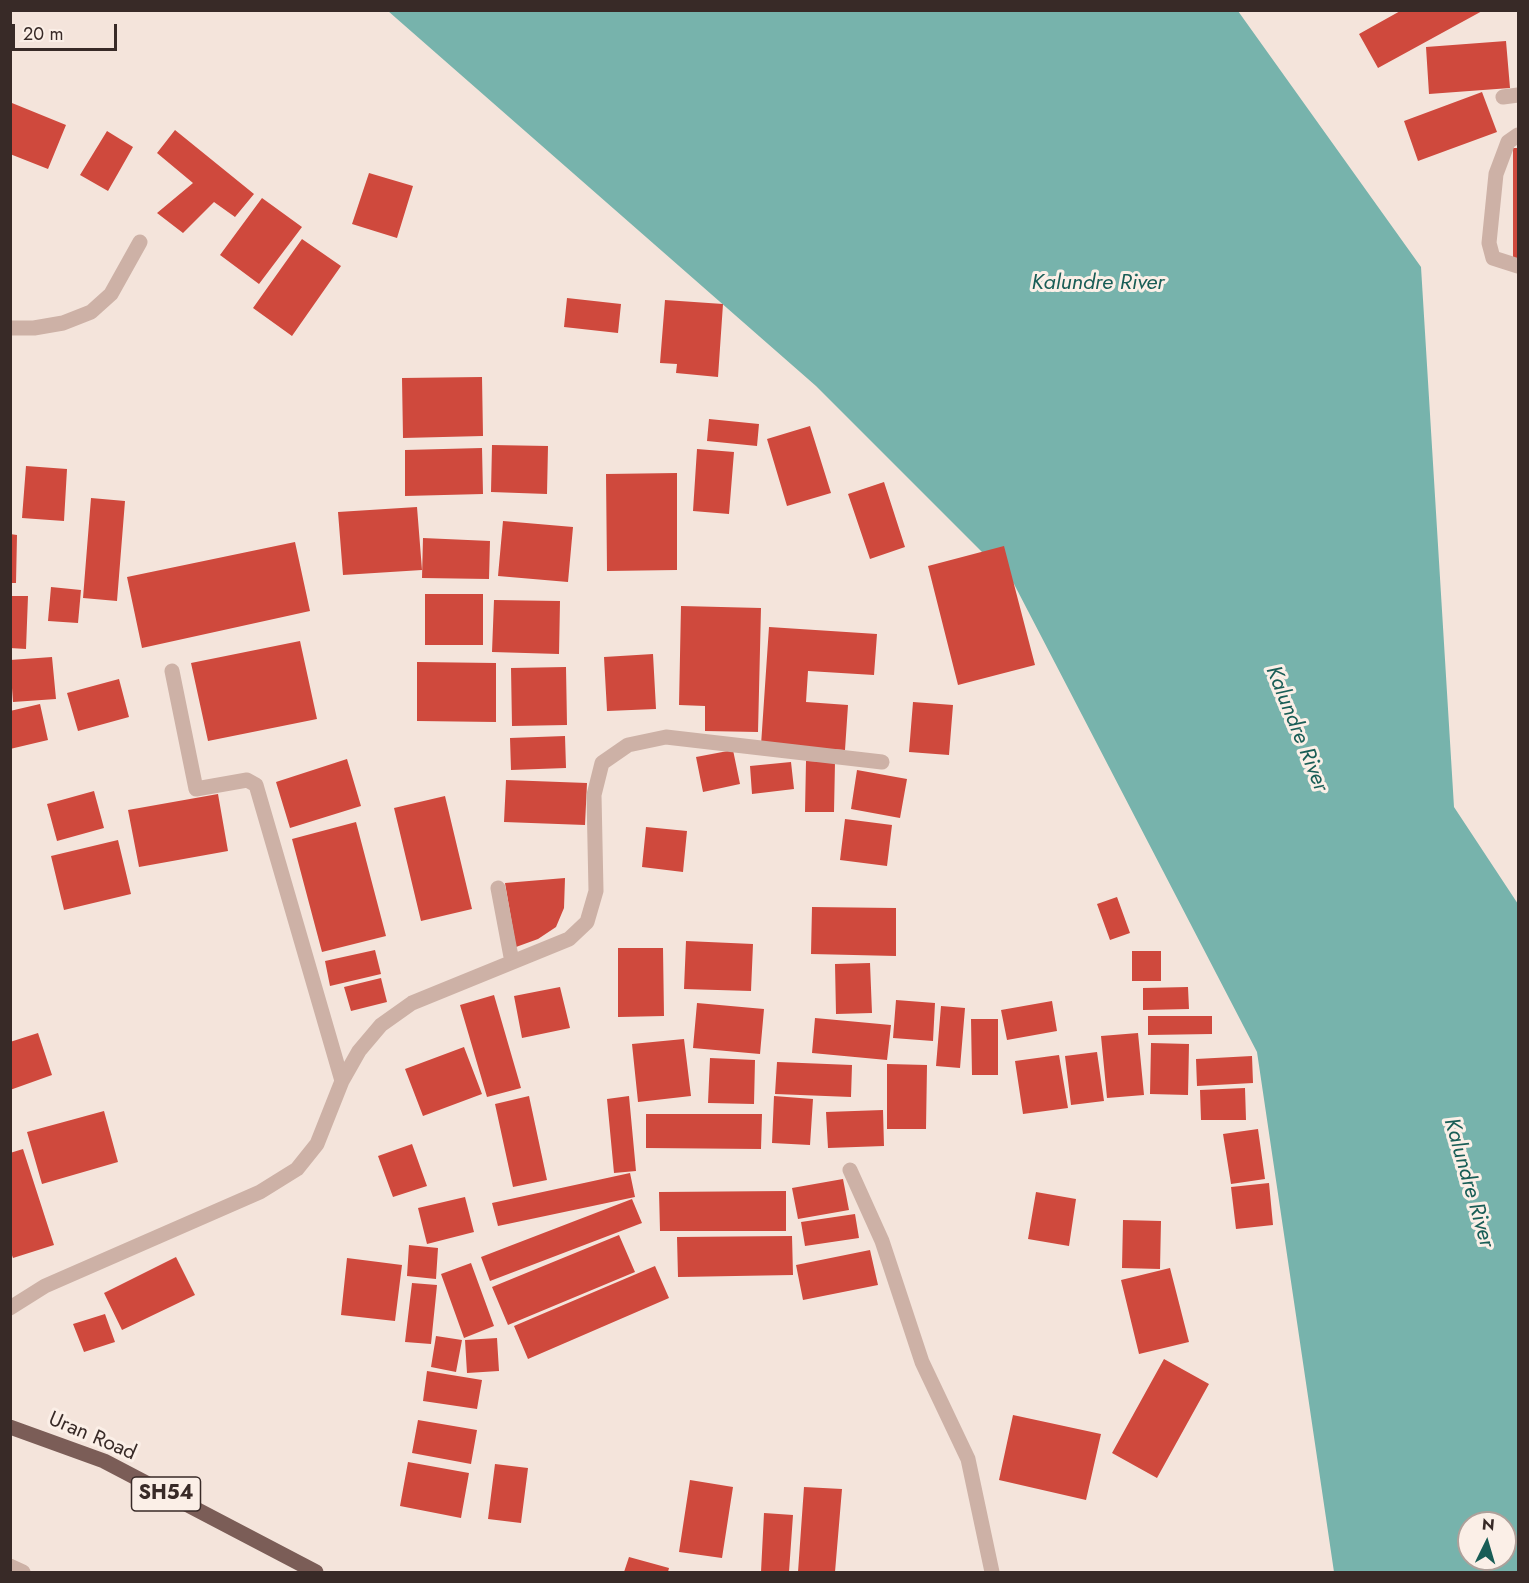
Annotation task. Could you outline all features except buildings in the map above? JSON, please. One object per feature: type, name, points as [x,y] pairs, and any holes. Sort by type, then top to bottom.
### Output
[{"type":"main road","name":"Uran Road","points":[[10,1427],[104,1461],[316,1572]]},
{"type":"street","points":[[1518,135],[1508,142],[1496,174],[1489,243],[1493,258],[1518,266]]},
{"type":"street","points":[[10,328],[34,328],[92,312],[111,294],[141,242]]},
{"type":"street","points":[[172,671],[196,789],[247,780],[256,785],[342,1081]]},
{"type":"street","points":[[10,1308],[45,1286],[260,1192],[297,1169],[317,1144],[342,1081],[359,1051],[381,1025],[412,1003],[569,939],[587,922],[596,891],[594,795],[602,763],[628,745],[666,737],[882,762]]},
{"type":"street","points":[[498,888],[512,962]]},
{"type":"street","points":[[850,1170],[882,1241],[922,1362],[968,1459],[992,1572]]},
{"type":"street","points":[[10,1566],[23,1572]]},
{"type":"water","name":"Kalundre River","points":[[388,11],[1238,11],[1421,267],[1454,807],[1518,904],[1518,1572],[1334,1572],[1257,1052],[1014,584],[816,386]]}]
